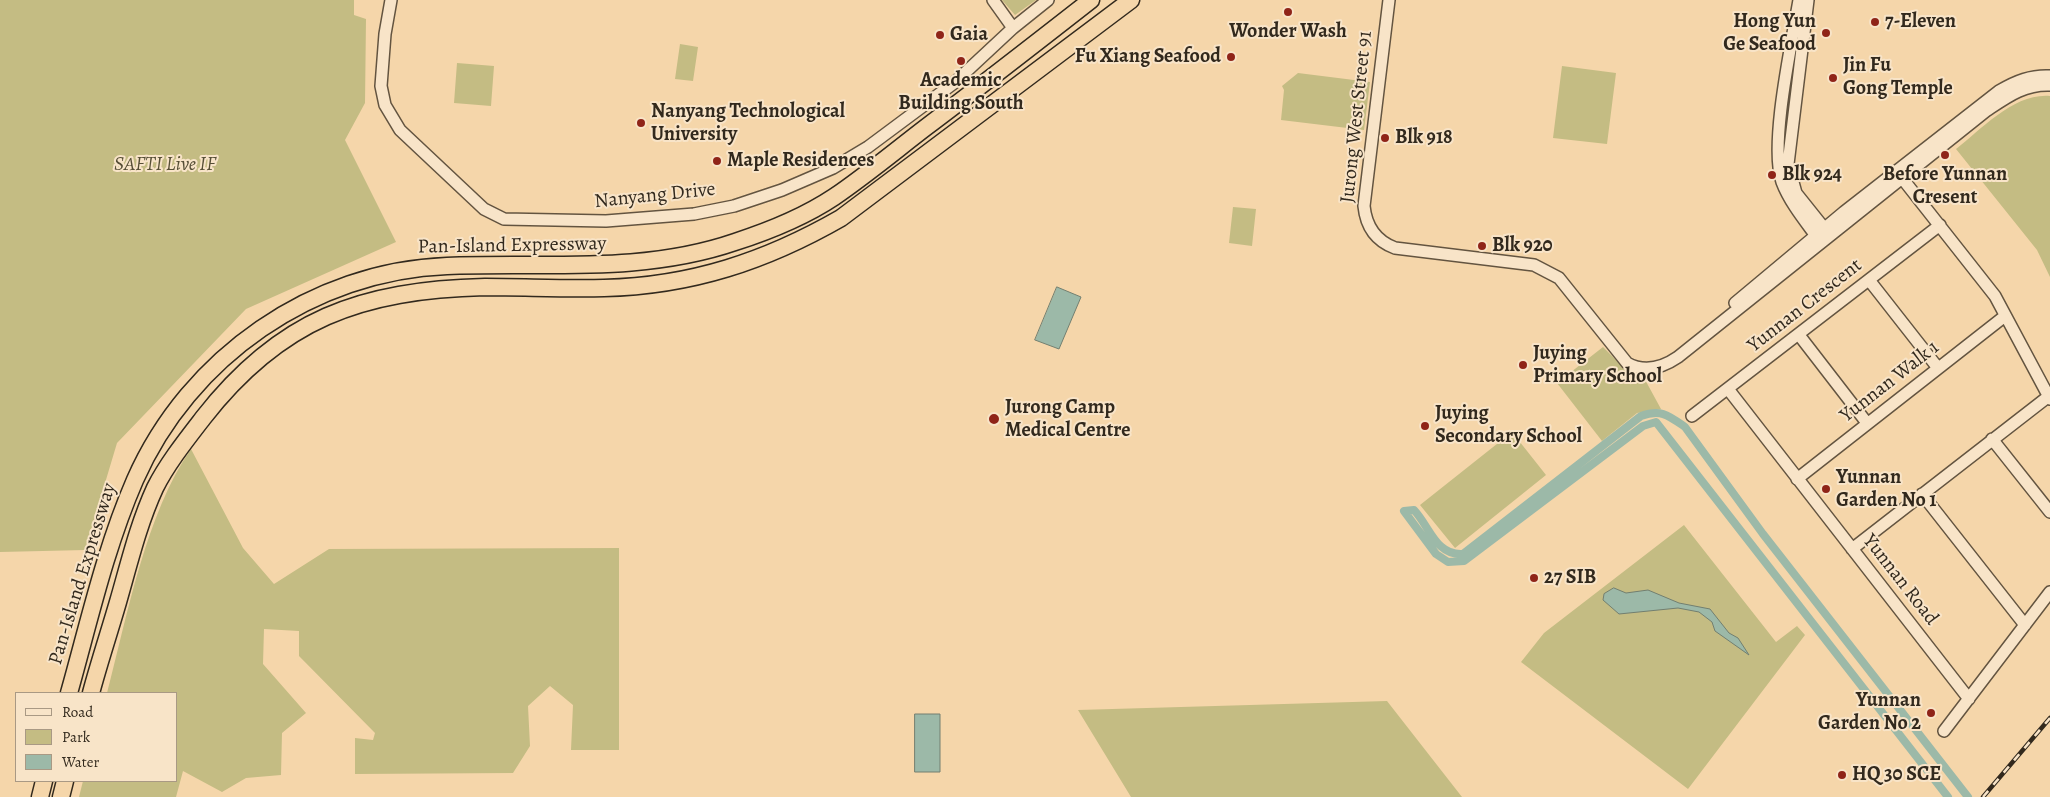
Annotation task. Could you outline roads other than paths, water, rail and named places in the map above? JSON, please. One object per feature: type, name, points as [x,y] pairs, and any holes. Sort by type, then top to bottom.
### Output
[{"type":"highway","name":"Pan-Island Expressway","points":[[69,692],[106,558],[121,514],[147,456],[162,430],[195,386],[231,351],[267,324],[291,309],[347,285],[407,270],[469,265],[606,265],[636,263],[701,252],[778,227],[832,198],[1091,0]]},
{"type":"highway","name":"Pan-Island Expressway","points":[[91,692],[137,538],[156,486],[182,446],[225,389],[261,355],[282,339],[359,304],[402,294],[459,288],[627,287],[694,277],[750,262],[810,235],[841,218],[1131,0]]},
{"type":"highway","points":[[40,797],[44,782]]},
{"type":"highway","points":[[61,797],[65,782]]},
{"type":"street","name":"Nanyang Drive","points":[[391,0],[385,34],[381,86],[385,105],[393,122],[484,209],[504,219],[515,221],[606,221],[694,214],[734,206],[782,190],[819,174],[868,147],[954,83],[1012,28],[1048,0]]},
{"type":"street","points":[[993,0],[1012,28]]},
{"type":"street","name":"Jurong West Street 91","points":[[1389,0],[1364,206],[1369,226],[1385,244],[1396,248],[1522,264],[1547,270],[1559,278],[1627,363],[1643,369],[1669,364],[1823,236]]},
{"type":"street","name":"Jurong West Street 91","points":[[1395,0],[1369,205],[1370,216],[1374,225],[1380,233],[1389,239],[1406,244],[1542,261],[1570,280],[1621,347],[1632,357],[1638,360],[1656,362],[1667,358],[1823,236]]},
{"type":"street","points":[[1799,0],[1779,131],[1779,165],[1782,183],[1791,200],[1823,236]]},
{"type":"street","points":[[1808,0],[1788,164],[1796,194],[1823,236]]},
{"type":"street","points":[[1823,236],[2000,91],[2016,81],[2050,76]]},
{"type":"street","points":[[1901,174],[2017,90],[2050,85]]},
{"type":"street","points":[[1779,131],[1791,132]]},
{"type":"street","points":[[1852,549],[1992,439],[2049,397],[1995,296],[1901,174]]},
{"type":"street","name":"Yunnan Crescent","points":[[1692,416],[1940,225]]},
{"type":"street","points":[[1869,280],[1938,368]]},
{"type":"street","name":"Yunnan Walk 1","points":[[1797,479],[2005,316]]},
{"type":"street","points":[[1799,335],[1867,424]]},
{"type":"street","name":"Yunnan Road","points":[[1728,389],[1969,698]]},
{"type":"street","points":[[1992,439],[2050,512]]},
{"type":"street","points":[[1922,494],[2025,625]]},
{"type":"street","points":[[1944,731],[2050,592]]},
{"type":"water","points":[[1057,287],[1081,297],[1059,349],[1035,340]]},
{"type":"water","points":[[1614,588],[1626,593],[1648,590],[1679,603],[1710,609],[1729,633],[1738,638],[1749,655],[1715,631],[1712,622],[1699,612],[1678,608],[1619,614],[1603,600],[1604,594]]},
{"type":"water","points":[[915,714],[940,714],[940,772],[915,772]]},
{"type":"waterway","points":[[1948,797],[1656,422],[1643,426],[1464,561],[1448,562],[1436,554],[1404,511],[1414,510],[1434,539],[1446,550],[1463,554],[1641,416],[1654,413],[1669,416],[1685,427],[1763,534],[1968,797]]},
{"type":"railway","points":[[1983,797],[2050,718]]},
{"type":"place","name":"Wonder Wash","points":[[1288,12]]},
{"type":"place","name":"7-Eleven","points":[[1875,22]]},
{"type":"place","name":"Hong Yun Ge Seafood","points":[[1826,33]]},
{"type":"place","name":"Gaia","points":[[940,35]]},
{"type":"place","name":"Fu Xiang Seafood","points":[[1231,57]]},
{"type":"place","name":"Academic Building South","points":[[961,61]]},
{"type":"place","name":"Jin Fu Gong Temple","points":[[1833,78]]},
{"type":"place","name":"Nanyang Technological University","points":[[641,123]]},
{"type":"place","name":"Blk 918","points":[[1385,138]]},
{"type":"place","name":"Before Yunnan Cresent","points":[[1945,155]]},
{"type":"place","name":"Maple Residences","points":[[717,161]]},
{"type":"place","name":"Blk 924","points":[[1772,175]]},
{"type":"place","name":"Blk 920","points":[[1482,246]]},
{"type":"place","name":"Juying Primary School","points":[[1523,365]]},
{"type":"place","name":"Jurong Camp Medical Centre","points":[[994,419]]},
{"type":"place","name":"Juying Secondary School","points":[[1425,426]]},
{"type":"place","name":"Yunnan Garden No 1","points":[[1826,489]]},
{"type":"place","name":"27 SIB","points":[[1534,578]]},
{"type":"place","name":"Yunnan Garden No 2","points":[[1931,713]]},
{"type":"place","name":"HQ 30 SCE","points":[[1842,775]]},
{"type":"park label","name":"SAFTI Live IF","points":[[165,165]]}]
